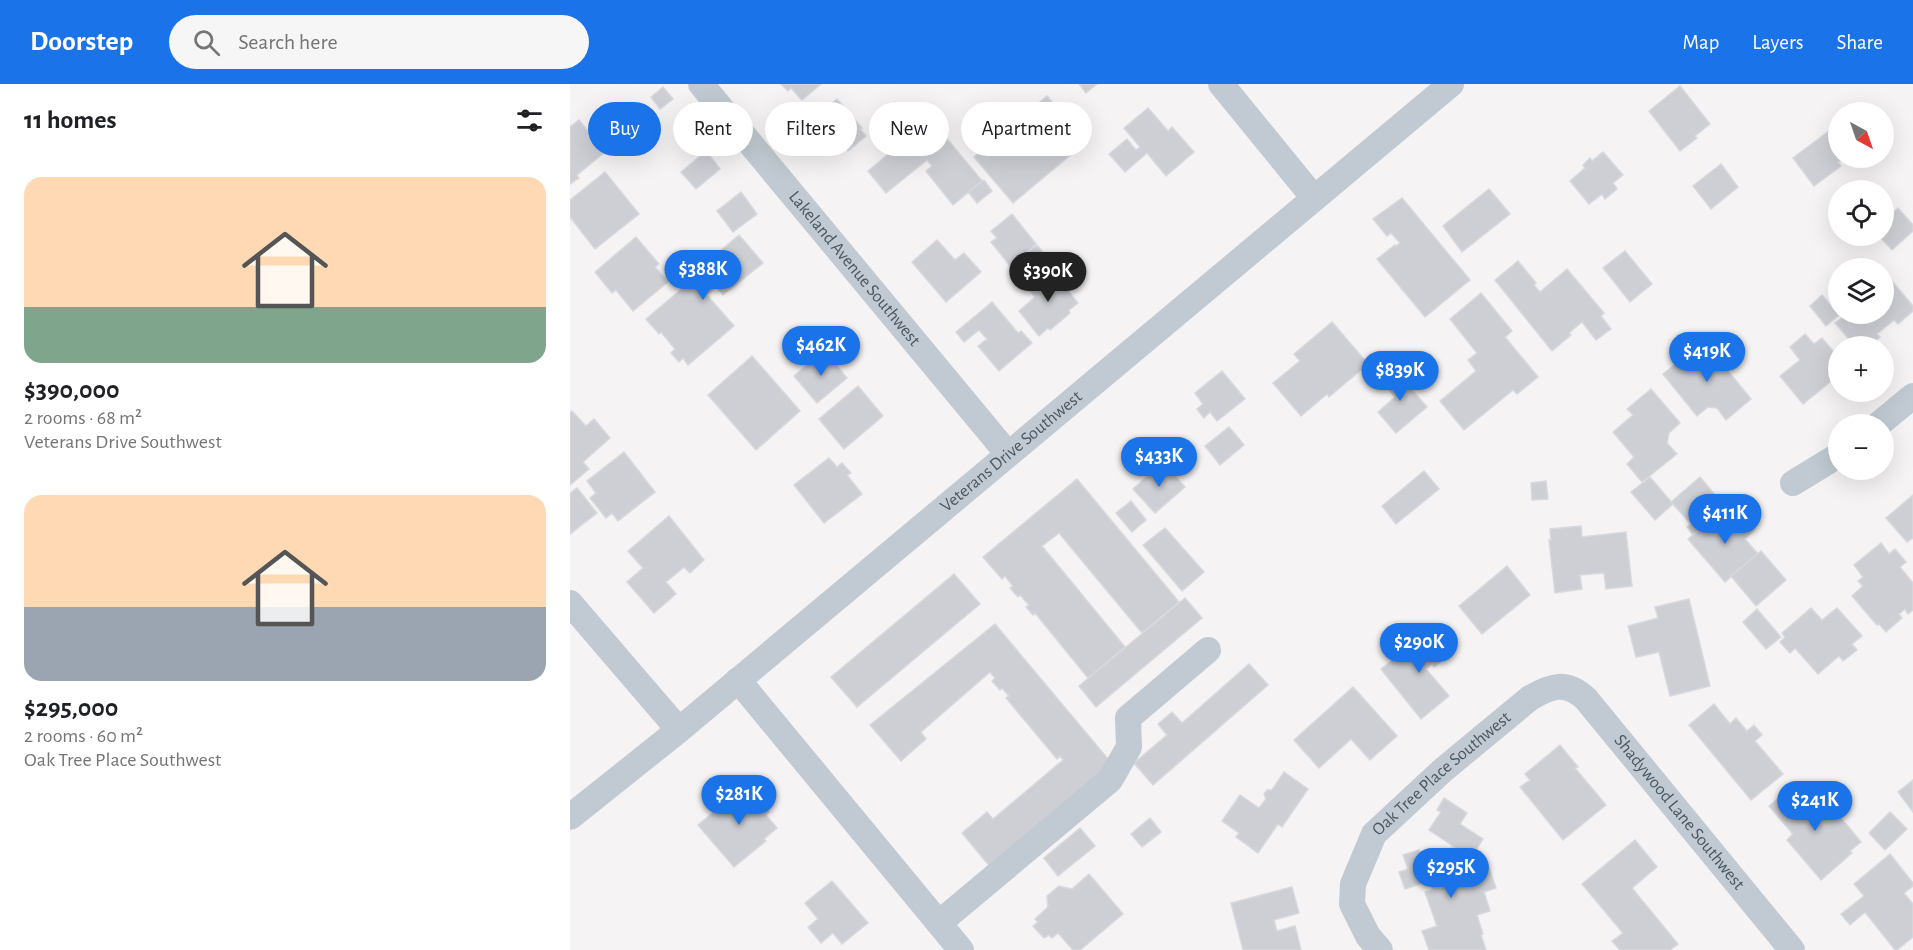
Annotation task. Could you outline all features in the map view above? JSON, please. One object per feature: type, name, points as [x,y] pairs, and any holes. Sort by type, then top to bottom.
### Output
[{"type":"street","name":"Lakeland Avenue Southwest","points":[[701,84],[1008,454]]},
{"type":"street","points":[[1221,84],[1314,198]]},
{"type":"street","name":"Veterans Drive Southwest","points":[[570,817],[679,730],[1451,84]]},
{"type":"street","points":[[1891,414],[1913,396]]},
{"type":"street","points":[[1793,483],[1828,462]]},
{"type":"street","points":[[570,603],[679,730]]},
{"type":"street","points":[[939,923],[1110,780],[1129,747],[1128,718],[1208,650]]},
{"type":"street","points":[[738,680],[962,950]]},
{"type":"street","name":"Oak Tree Place Southwest","points":[[1380,950],[1368,936],[1352,904],[1353,884],[1374,834],[1443,770],[1530,698],[1545,689],[1558,687]]},
{"type":"street","name":"Shadywood Lane Southwest","points":[[1558,687],[1578,691],[1586,699],[1792,950]]},
{"type":"building","points":[[781,84],[821,84],[802,100],[791,88],[788,91]]},
{"type":"building","points":[[1079,84],[1097,84],[1086,93]]},
{"type":"building","points":[[1680,86],[1710,124],[1680,151],[1649,111]]},
{"type":"building","points":[[663,87],[673,99],[661,108],[661,102],[655,102],[651,97]]},
{"type":"building","points":[[1047,96],[1052,102],[1040,102]]},
{"type":"building","points":[[1148,108],[1168,131],[1172,127],[1194,152],[1166,176],[1147,153],[1125,172],[1109,154],[1127,139],[1136,150],[1140,147],[1124,128]]},
{"type":"building","points":[[579,120],[588,131],[588,156],[600,156],[577,175],[579,178],[570,184],[570,127]]},
{"type":"building","points":[[857,122],[862,128],[860,129],[866,136],[857,144]]},
{"type":"building","points":[[1828,132],[1828,168],[1838,168],[1814,186],[1793,158]]},
{"type":"building","points":[[949,141],[982,181],[953,205],[926,171],[932,166],[927,160],[886,193],[868,171],[886,156],[949,156]]},
{"type":"building","points":[[1603,152],[1623,175],[1613,183],[1617,189],[1605,199],[1602,194],[1589,204],[1570,181],[1585,168],[1583,165],[1590,158],[1592,161]]},
{"type":"building","points":[[700,156],[710,156],[720,169],[696,189],[681,172]]},
{"type":"building","points":[[975,156],[1069,156],[1013,203]]},
{"type":"building","points":[[1721,164],[1738,187],[1711,209],[1693,186]]},
{"type":"building","points":[[605,172],[639,214],[595,249],[570,217],[570,200]]},
{"type":"building","points":[[984,180],[992,191],[977,203],[968,192]]},
{"type":"building","points":[[1489,189],[1510,214],[1462,252],[1443,226]]},
{"type":"building","points":[[741,192],[757,214],[733,232],[717,211]]},
{"type":"building","points":[[1402,198],[1470,280],[1425,317],[1377,259],[1400,243],[1391,233],[1387,236],[1373,219]]},
{"type":"building","points":[[1898,208],[1913,225],[1913,231],[1892,250],[1888,246],[1894,246],[1894,212]]},
{"type":"building","points":[[1012,214],[1036,244],[1010,266],[991,242],[997,238],[991,231]]},
{"type":"building","points":[[739,235],[763,263],[723,295],[716,287],[707,295],[734,326],[688,365],[683,358],[679,362],[671,353],[675,349],[646,319],[685,286],[677,276],[699,257],[705,264]]},
{"type":"building","points":[[636,237],[659,264],[655,267],[668,282],[633,311],[616,290],[612,293],[595,272]]},
{"type":"building","points":[[937,240],[955,260],[964,253],[981,272],[946,302],[912,262]]},
{"type":"building","points":[[1037,245],[1045,255],[1032,265],[1025,255]]},
{"type":"building","points":[[1625,251],[1652,284],[1630,302],[1603,268]]},
{"type":"building","points":[[1518,261],[1536,283],[1534,285],[1540,292],[1567,269],[1604,313],[1601,316],[1611,329],[1596,340],[1582,322],[1552,351],[1495,280]]},
{"type":"building","points":[[1050,269],[1078,303],[1050,330],[1048,328],[1039,336],[1019,311],[1035,297],[1027,287]]},
{"type":"building","points":[[1894,283],[1913,306],[1913,311],[1898,324],[1894,320]]},
{"type":"building","points":[[1481,293],[1512,331],[1505,337],[1538,377],[1517,394],[1513,390],[1464,430],[1440,401],[1476,371],[1468,360],[1477,353],[1450,319]]},
{"type":"building","points":[[1822,295],[1828,302],[1828,324],[1826,326],[1810,306]]},
{"type":"building","points":[[992,302],[1018,333],[1021,331],[1032,343],[999,371],[978,346],[987,339],[979,330],[964,342],[956,332]]},
{"type":"building","points":[[1332,322],[1368,364],[1329,397],[1327,394],[1301,416],[1273,383],[1300,361],[1294,354]]},
{"type":"building","points":[[1836,324],[1889,324],[1877,334],[1879,336],[1846,336]]},
{"type":"building","points":[[1805,334],[1814,344],[1822,338],[1828,345],[1828,384],[1803,404],[1780,376],[1800,360],[1790,347]]},
{"type":"building","points":[[1701,343],[1708,352],[1717,348],[1723,356],[1719,360],[1751,399],[1726,420],[1717,408],[1708,407],[1697,416],[1663,374]]},
{"type":"building","points":[[824,350],[847,378],[817,403],[794,376]]},
{"type":"building","points":[[752,356],[800,411],[756,450],[708,395]]},
{"type":"building","points":[[1393,368],[1427,407],[1396,433],[1378,412],[1395,397],[1380,379]]},
{"type":"building","points":[[1222,371],[1245,399],[1217,421],[1210,412],[1204,418],[1197,409],[1203,404],[1195,393]]},
{"type":"building","points":[[858,386],[883,416],[844,449],[819,419]]},
{"type":"building","points":[[1651,389],[1680,423],[1669,433],[1667,443],[1677,454],[1642,482],[1627,464],[1634,457],[1613,432],[1633,415],[1627,409]]},
{"type":"building","points":[[572,411],[586,426],[594,419],[610,438],[583,462],[589,469],[570,485],[570,413]]},
{"type":"building","points":[[1229,427],[1244,445],[1220,465],[1205,446]]},
{"type":"building","points":[[624,452],[655,492],[618,521],[612,513],[606,518],[590,498],[596,493],[587,481]]},
{"type":"building","points":[[829,458],[837,467],[842,463],[851,473],[847,475],[862,494],[824,523],[794,485]]},
{"type":"building","points":[[1163,462],[1185,487],[1155,513],[1133,489]]},
{"type":"building","points":[[1424,471],[1439,489],[1396,524],[1382,506]]},
{"type":"building","points":[[1650,477],[1673,504],[1655,520],[1631,492]]},
{"type":"building","points":[[1700,477],[1726,508],[1693,535],[1687,527],[1691,524],[1671,502]]},
{"type":"building","points":[[1077,479],[1179,602],[1142,633],[1059,533],[1042,546],[1125,647],[1088,678],[1035,613],[1033,615],[1026,607],[1029,605],[1010,588],[1013,586],[1005,576],[1002,579],[983,557]]},
{"type":"building","points":[[1546,481],[1548,499],[1532,500],[1531,483]]},
{"type":"building","points":[[577,488],[597,513],[570,534],[570,493]]},
{"type":"building","points":[[1913,495],[1913,538],[1907,542],[1886,518]]},
{"type":"building","points":[[1131,501],[1146,520],[1132,532],[1116,513]]},
{"type":"building","points":[[1722,511],[1734,526],[1745,517],[1755,529],[1745,539],[1758,554],[1725,582],[1688,539]]},
{"type":"building","points":[[669,516],[704,560],[690,573],[684,567],[666,582],[676,594],[654,613],[627,582],[643,568],[628,551]]},
{"type":"building","points":[[1581,526],[1582,537],[1626,532],[1632,586],[1606,589],[1604,573],[1580,575],[1582,589],[1555,593],[1549,540],[1551,540],[1550,529]]},
{"type":"building","points":[[1165,528],[1204,572],[1182,591],[1143,545]]},
{"type":"building","points":[[1881,543],[1889,554],[1895,549],[1906,562],[1900,567],[1913,583],[1913,610],[1908,614],[1905,609],[1899,614],[1902,618],[1886,632],[1852,596],[1863,586],[1858,581],[1863,577],[1854,565]]},
{"type":"building","points":[[1761,551],[1786,580],[1756,606],[1731,576]]},
{"type":"building","points":[[1507,566],[1530,595],[1482,634],[1459,606]]},
{"type":"building","points":[[954,574],[980,604],[857,707],[831,677]]},
{"type":"building","points":[[1185,598],[1202,618],[1096,707],[1079,686]]},
{"type":"building","points":[[1689,599],[1710,686],[1670,696],[1659,652],[1636,657],[1628,626],[1658,618],[1655,607]]},
{"type":"building","points":[[1811,608],[1822,620],[1837,608],[1862,636],[1852,644],[1857,650],[1843,661],[1839,656],[1818,674],[1795,648],[1790,653],[1780,642],[1785,637],[1782,633]]},
{"type":"building","points":[[1757,609],[1781,637],[1766,649],[1743,622]]},
{"type":"building","points":[[995,624],[1114,766],[992,869],[962,833],[987,812],[993,819],[1063,760],[1060,756],[1057,759],[1006,698],[1009,696],[992,681],[995,678],[990,672],[921,732],[926,739],[901,761],[870,725]]},
{"type":"building","points":[[1431,629],[1451,653],[1434,667],[1432,664],[1426,669],[1449,696],[1421,719],[1381,669]]},
{"type":"building","points":[[1249,664],[1268,685],[1153,785],[1134,763],[1167,735],[1158,724],[1172,712],[1182,723]]},
{"type":"building","points":[[1353,687],[1397,736],[1370,760],[1351,739],[1319,768],[1294,740]]},
{"type":"building","points":[[1714,704],[1730,724],[1736,718],[1747,731],[1754,725],[1762,735],[1755,741],[1783,774],[1751,800],[1689,725]]},
{"type":"building","points":[[1560,745],[1578,767],[1575,768],[1606,805],[1563,840],[1520,787],[1530,780],[1525,774]]},
{"type":"building","points":[[1284,772],[1308,789],[1282,827],[1278,824],[1258,853],[1236,837],[1239,833],[1222,821],[1240,795],[1259,808],[1266,799],[1264,794],[1267,790],[1272,790]]},
{"type":"building","points":[[1913,780],[1913,812],[1898,792]]},
{"type":"building","points":[[746,785],[769,812],[766,815],[777,828],[764,839],[766,841],[734,867],[698,825]]},
{"type":"building","points":[[1794,785],[1821,816],[1832,807],[1861,842],[1821,880],[1787,840],[1793,834],[1769,806]]},
{"type":"building","points":[[1444,798],[1467,813],[1460,824],[1483,839],[1471,858],[1429,830],[1441,812],[1437,810]]},
{"type":"building","points":[[1890,812],[1907,829],[1885,850],[1869,833]]},
{"type":"building","points":[[1150,818],[1161,832],[1142,847],[1131,834]]},
{"type":"building","points":[[1080,828],[1095,846],[1058,876],[1044,858]]},
{"type":"building","points":[[1635,840],[1657,867],[1632,888],[1678,944],[1670,950],[1620,950],[1612,941],[1623,933],[1582,884]]},
{"type":"building","points":[[1452,848],[1460,871],[1487,862],[1496,888],[1484,892],[1490,911],[1477,915],[1486,950],[1429,950],[1422,931],[1437,926],[1425,892],[1433,890],[1429,881],[1405,889],[1399,872],[1408,869],[1403,855],[1419,850],[1421,859]]},
{"type":"building","points":[[1890,854],[1913,883],[1913,886],[1904,893],[1913,904],[1913,937],[1897,950],[1865,912],[1850,925],[1841,914],[1864,896],[1854,884]]},
{"type":"building","points":[[1089,874],[1123,914],[1080,950],[1073,950],[1058,933],[1052,938],[1049,935],[1044,938],[1033,926],[1038,922],[1035,919],[1048,907],[1047,896],[1059,886],[1072,889]]},
{"type":"building","points":[[832,881],[868,923],[842,944],[833,933],[821,943],[808,927],[818,919],[805,903]]},
{"type":"building","points":[[1292,887],[1299,913],[1274,920],[1277,931],[1295,926],[1301,950],[1243,950],[1231,903]]}]
